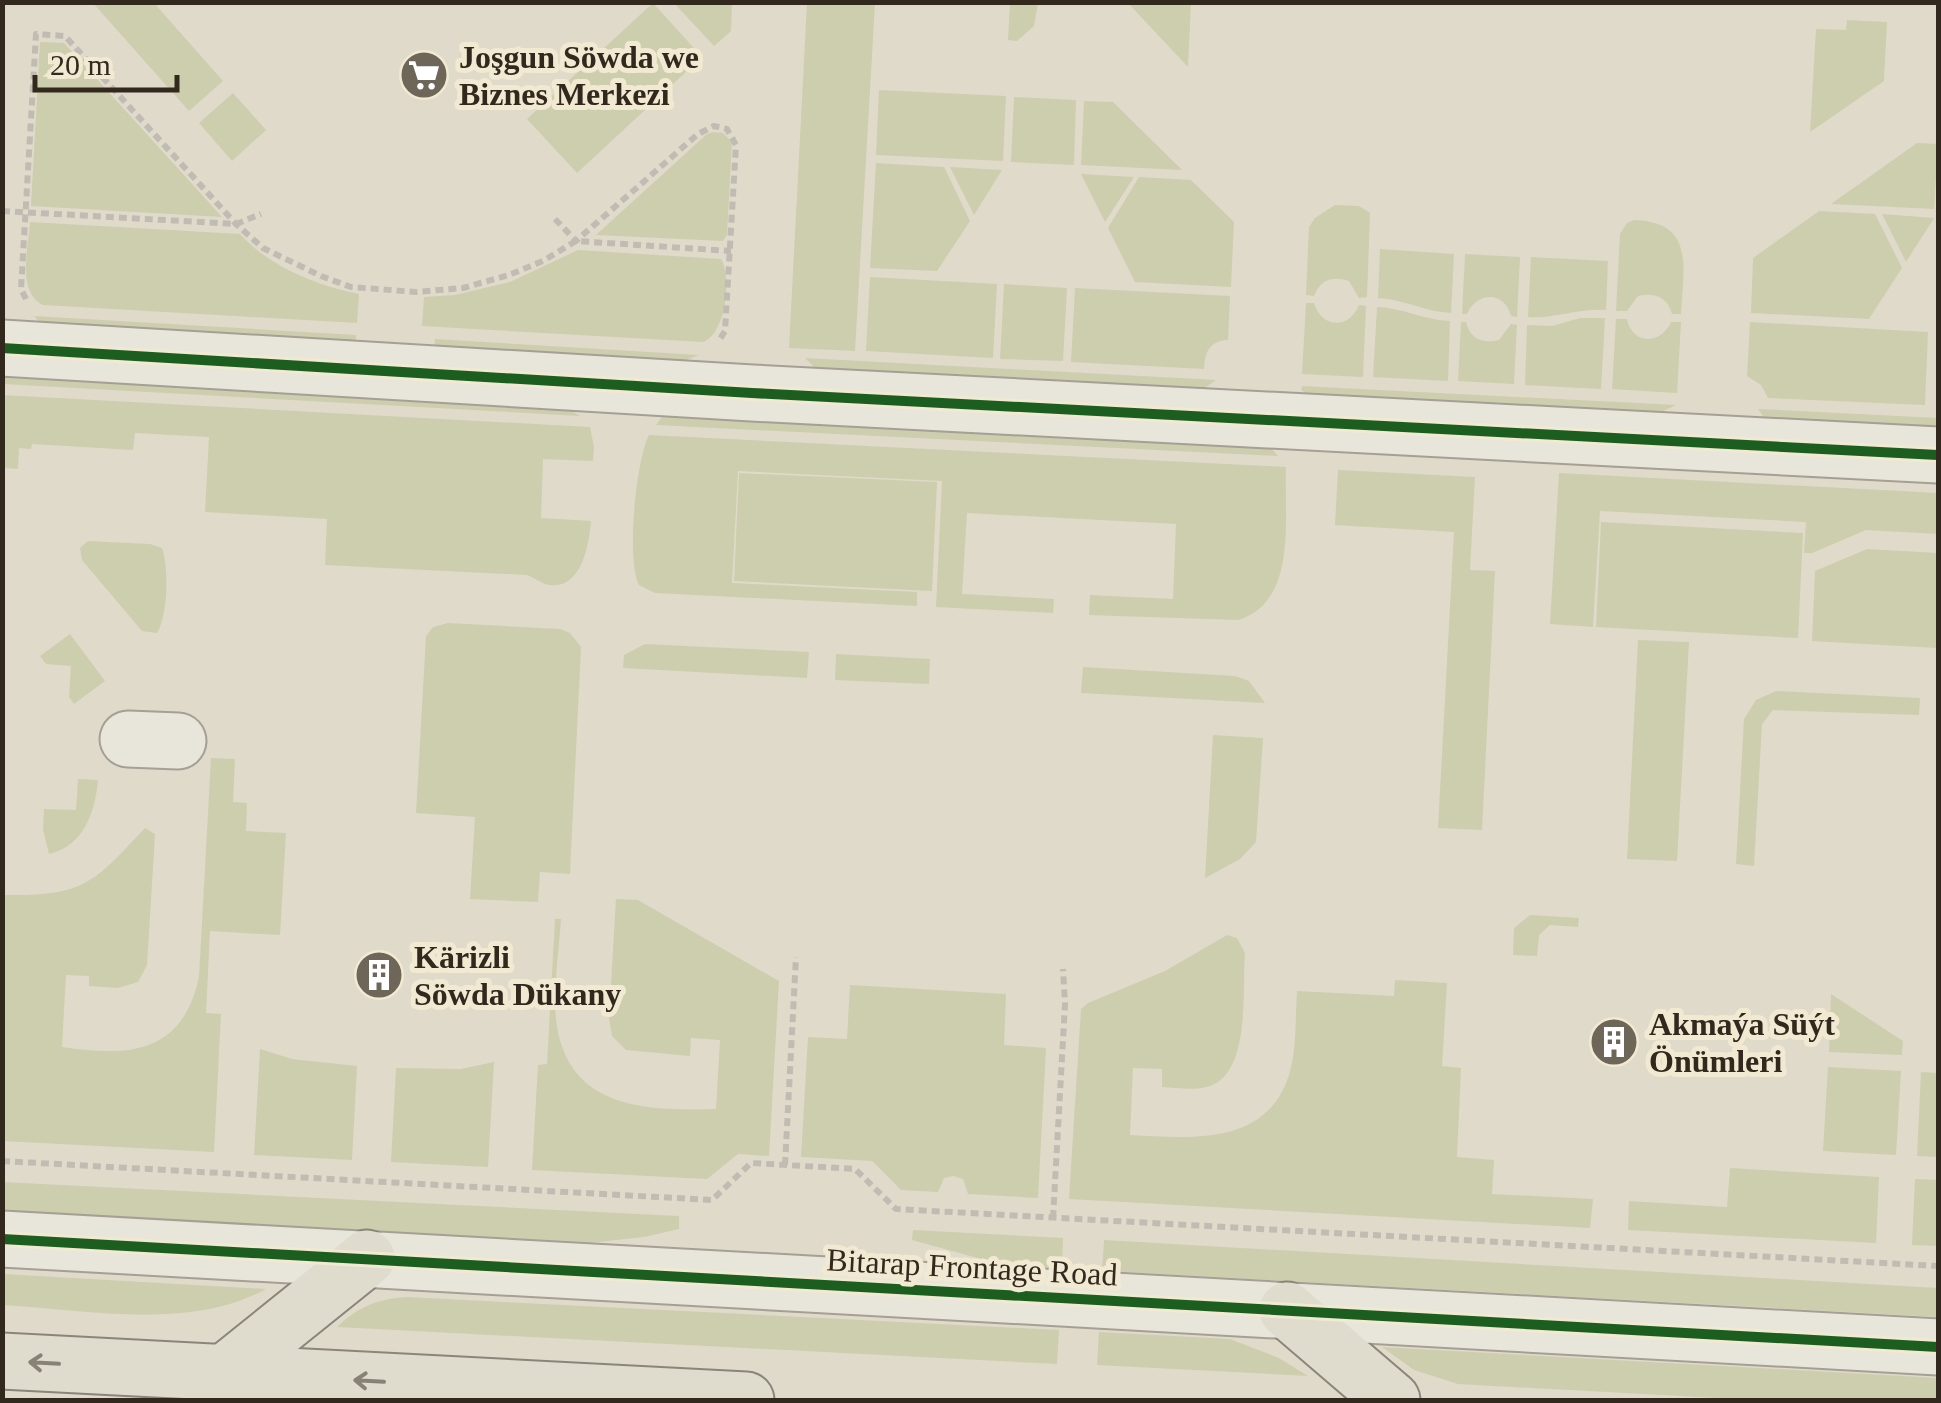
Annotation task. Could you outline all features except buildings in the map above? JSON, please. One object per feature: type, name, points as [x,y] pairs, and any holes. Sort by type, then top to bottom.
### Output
[{"type":"main road","points":[[224,1373],[367,1258]]},
{"type":"main road","points":[[1287,1310],[1392,1400]]},
{"type":"main road","points":[[2,1361],[746,1400]]},
{"type":"street","points":[[2,348],[752,393],[1938,455]]},
{"type":"street","name":"Bitarap Frontage Road","points":[[2,1239],[1938,1346]]},
{"type":"path","points":[[21,289],[36,34],[65,36],[236,224],[263,248],[351,286],[416,292],[463,288],[509,275],[576,241],[698,134],[714,126],[731,132],[736,145],[730,251],[576,241],[556,219]]},
{"type":"path","points":[[2,211],[236,224],[261,214]]},
{"type":"path","points":[[785,1165],[796,957]]},
{"type":"path","points":[[1053,1218],[1064,1004],[1062,969]]},
{"type":"path","points":[[2,1161],[712,1200],[750,1163],[855,1169],[896,1210],[1938,1266]]},
{"type":"green space","points":[[93,3],[154,3],[223,81],[189,111]]},
{"type":"green space","points":[[653,3],[702,57],[577,173],[527,119]]},
{"type":"green space","points":[[674,3],[732,3],[731,31],[714,46]]},
{"type":"green space","points":[[807,3],[875,3],[855,351],[789,348]]},
{"type":"green space","points":[[1010,3],[1038,3],[1034,26],[1017,41],[1008,40]]},
{"type":"green space","points":[[1128,3],[1191,3],[1188,67]]},
{"type":"green space","points":[[1847,20],[1887,22],[1884,81],[1810,132],[1816,29],[1846,30]]},
{"type":"green space","points":[[40,42],[64,43],[222,217],[31,206]]},
{"type":"green space","points":[[879,90],[1006,96],[1003,161],[876,155]]},
{"type":"green space","points":[[233,93],[266,130],[232,161],[199,123]]},
{"type":"green space","points":[[1014,97],[1076,100],[1074,165],[1011,162]]},
{"type":"green space","points":[[1084,101],[1113,102],[1182,170],[1081,165]]},
{"type":"green space","points":[[723,133],[732,142],[727,235],[723,241],[596,235],[707,134]]},
{"type":"green space","points":[[1917,143],[1938,144],[1934,209],[1831,204]]},
{"type":"green space","points":[[876,163],[944,167],[970,221],[937,271],[870,268]]},
{"type":"green space","points":[[950,167],[1002,170],[974,215]]},
{"type":"green space","points":[[1081,174],[1134,177],[1105,222]]},
{"type":"green space","points":[[1139,177],[1191,180],[1234,222],[1231,287],[1135,282],[1108,228]]},
{"type":"green space","points":[[1335,205],[1359,206],[1370,213],[1367,297],[1359,298],[1349,281],[1338,279],[1324,282],[1314,296],[1306,295],[1309,227]]},
{"type":"green space","points":[[1819,211],[1875,214],[1902,268],[1869,319],[1751,313],[1753,258]]},
{"type":"green space","points":[[1882,214],[1934,218],[1906,262]]},
{"type":"green space","points":[[1634,220],[1654,223],[1677,238],[1683,265],[1681,314],[1672,314],[1664,300],[1650,295],[1638,296],[1627,311],[1616,311],[1620,234]]},
{"type":"green space","points":[[30,222],[240,234],[265,256],[294,273],[359,294],[357,323],[43,305],[29,290],[27,279]]},
{"type":"green space","points":[[1380,249],[1454,254],[1451,313],[1378,298]]},
{"type":"green space","points":[[578,250],[721,259],[726,291],[717,328],[703,342],[422,326],[424,297],[455,295],[510,282]]},
{"type":"green space","points":[[1465,254],[1520,257],[1517,317],[1511,316],[1503,302],[1490,297],[1477,301],[1467,314],[1462,314]]},
{"type":"green space","points":[[1531,257],[1608,261],[1606,310],[1528,317]]},
{"type":"green space","points":[[870,277],[997,284],[993,358],[866,351]]},
{"type":"green space","points":[[1004,284],[1067,288],[1063,361],[1000,359]]},
{"type":"green space","points":[[1075,288],[1230,296],[1228,340],[1209,348],[1204,369],[1071,362]]},
{"type":"green space","points":[[1306,303],[1314,303],[1323,317],[1335,323],[1349,319],[1359,305],[1366,306],[1363,377],[1302,374]]},
{"type":"green space","points":[[1377,307],[1450,321],[1448,381],[1373,377]]},
{"type":"green space","points":[[34,316],[356,335],[356,345],[42,325]]},
{"type":"green space","points":[[1580,318],[1605,318],[1601,389],[1525,385],[1527,325],[1552,326]]},
{"type":"green space","points":[[1616,319],[1627,319],[1635,334],[1647,339],[1661,335],[1671,322],[1681,322],[1677,393],[1612,389]]},
{"type":"green space","points":[[1461,322],[1466,322],[1478,339],[1488,341],[1499,340],[1511,324],[1517,325],[1514,384],[1458,381]]},
{"type":"green space","points":[[1750,322],[1928,332],[1925,405],[1768,398],[1761,385],[1747,376]]},
{"type":"green space","points":[[435,339],[699,355],[678,363],[434,349]]},
{"type":"green space","points":[[805,358],[1216,380],[1202,390],[816,369]]},
{"type":"green space","points":[[2,375],[564,406],[580,416],[3,384]]},
{"type":"green space","points":[[1302,386],[1676,405],[1657,414],[1308,395],[1301,390]]},
{"type":"green space","points":[[2,395],[590,427],[593,461],[543,459],[541,518],[591,521],[586,552],[570,580],[550,585],[527,575],[325,565],[327,519],[205,512],[209,437],[135,433],[133,450],[32,444],[31,449],[19,448],[18,469],[4,468]]},
{"type":"green space","points":[[1758,409],[1938,418],[1938,431],[1766,420]]},
{"type":"green space","points":[[664,414],[1270,447],[1278,456],[656,425]]},
{"type":"green space","points":[[649,435],[1286,467],[1284,556],[1271,596],[1257,610],[1238,620],[1089,615],[1090,595],[1173,599],[1176,524],[967,513],[962,594],[1054,599],[1053,613],[936,607],[942,481],[738,471],[732,583],[917,592],[917,606],[655,593],[639,585],[633,555],[637,487]]},
{"type":"green space","points":[[1338,470],[1475,477],[1470,570],[1495,571],[1482,830],[1438,828],[1454,532],[1335,525]]},
{"type":"green space","points":[[739,473],[937,482],[932,591],[734,581]]},
{"type":"green space","points":[[1559,473],[1938,493],[1938,534],[1866,530],[1804,553],[1806,522],[1600,511],[1593,627],[1550,624]]},
{"type":"green space","points":[[1601,522],[1803,533],[1798,638],[1596,627]]},
{"type":"green space","points":[[88,541],[162,548],[166,591],[157,633],[142,631],[82,560],[80,548]]},
{"type":"green space","points":[[1867,549],[1938,553],[1938,648],[1812,641],[1815,571]]},
{"type":"green space","points":[[448,623],[560,629],[570,633],[581,647],[570,874],[540,872],[538,902],[470,899],[475,817],[416,813],[426,636],[433,627]]},
{"type":"green space","points":[[70,634],[105,681],[74,704],[69,697],[71,666],[46,664],[40,656]]},
{"type":"green space","points":[[1638,640],[1689,642],[1677,861],[1627,859]]},
{"type":"green space","points":[[645,644],[809,652],[807,678],[623,668],[624,655]]},
{"type":"green space","points":[[836,654],[930,659],[929,684],[835,680]]},
{"type":"green space","points":[[1083,667],[1235,676],[1249,681],[1265,703],[1081,693]]},
{"type":"green space","points":[[1776,691],[1920,698],[1919,715],[1773,710],[1762,724],[1754,866],[1736,864],[1744,719],[1756,700]]},
{"type":"green space","points":[[1213,735],[1263,738],[1256,842],[1240,859],[1205,878]]},
{"type":"green space","points":[[211,758],[235,759],[233,802],[247,803],[246,831],[286,833],[280,935],[210,931],[206,1013],[221,1014],[214,1152],[3,1141],[3,895],[51,893],[84,883],[112,863],[145,828],[155,834],[147,965],[138,982],[118,988],[89,986],[89,976],[66,975],[62,1047],[131,1050],[166,1036],[191,1003],[199,977]]},
{"type":"green space","points":[[78,779],[98,780],[86,826],[71,844],[49,854],[43,830],[44,809],[76,810]]},
{"type":"green space","points":[[616,899],[638,900],[779,981],[769,1156],[738,1154],[707,1179],[532,1170],[538,1065],[547,1064],[555,919],[561,919],[556,1019],[563,1049],[575,1071],[592,1088],[637,1105],[716,1109],[720,1040],[691,1038],[690,1056],[626,1050],[612,1036],[609,1018]]},
{"type":"green space","points":[[1530,915],[1579,918],[1578,927],[1550,925],[1539,935],[1537,956],[1513,955],[1514,928]]},
{"type":"green space","points":[[1227,935],[1237,938],[1245,953],[1242,1028],[1232,1064],[1223,1078],[1210,1086],[1192,1089],[1162,1087],[1162,1069],[1133,1068],[1130,1135],[1177,1137],[1223,1133],[1263,1115],[1278,1098],[1292,1065],[1297,991],[1394,996],[1395,980],[1447,983],[1442,1066],[1461,1068],[1457,1157],[1494,1160],[1492,1194],[1593,1199],[1590,1228],[1069,1199],[1081,1009],[1165,971]]},
{"type":"green space","points":[[850,985],[1006,994],[1004,1045],[1046,1048],[1038,1198],[968,1194],[963,1179],[953,1176],[944,1178],[938,1192],[901,1190],[872,1161],[801,1157],[808,1037],[847,1039]]},
{"type":"green space","points":[[1831,994],[1903,1041],[1902,1055],[1829,1052]]},
{"type":"green space","points":[[260,1049],[292,1059],[357,1066],[352,1160],[254,1155]]},
{"type":"green space","points":[[494,1062],[488,1167],[391,1162],[396,1068],[461,1069]]},
{"type":"green space","points":[[1828,1067],[1901,1071],[1896,1155],[1823,1151]]},
{"type":"green space","points":[[1921,1072],[1938,1073],[1938,1157],[1917,1156]]},
{"type":"green space","points":[[1730,1168],[1879,1177],[1876,1243],[1628,1230],[1629,1201],[1727,1207]]},
{"type":"green space","points":[[1915,1179],[1938,1180],[1938,1246],[1912,1245]]},
{"type":"green space","points":[[2,1182],[679,1216],[679,1229],[589,1243],[3,1213]]},
{"type":"green space","points":[[913,1230],[1063,1238],[1062,1269],[992,1262],[912,1240]]},
{"type":"green space","points":[[1104,1240],[1938,1288],[1938,1317],[1102,1271]]},
{"type":"green space","points":[[2,1274],[266,1289],[205,1310],[137,1315],[3,1305]]},
{"type":"green space","points":[[406,1297],[1059,1330],[1057,1364],[337,1327],[368,1305]]},
{"type":"green space","points":[[1099,1332],[1230,1339],[1279,1358],[1308,1376],[1097,1365]]},
{"type":"green space","points":[[1382,1347],[1938,1378],[1938,1400],[1753,1400],[1458,1384],[1414,1370]]},
{"type":"cycle path","points":[[2,348],[752,393],[1938,455]]},
{"type":"cycle path","points":[[2,1239],[1938,1347]]},
{"type":"place","name":"Joşgun Söwda we Biznes Merkezi","points":[[424,75]]},
{"type":"place","name":"Kärizli Söwda Dükany","points":[[379,975]]},
{"type":"place","name":"Akmaýa Süýt Önümleri","points":[[1614,1042]]}]
